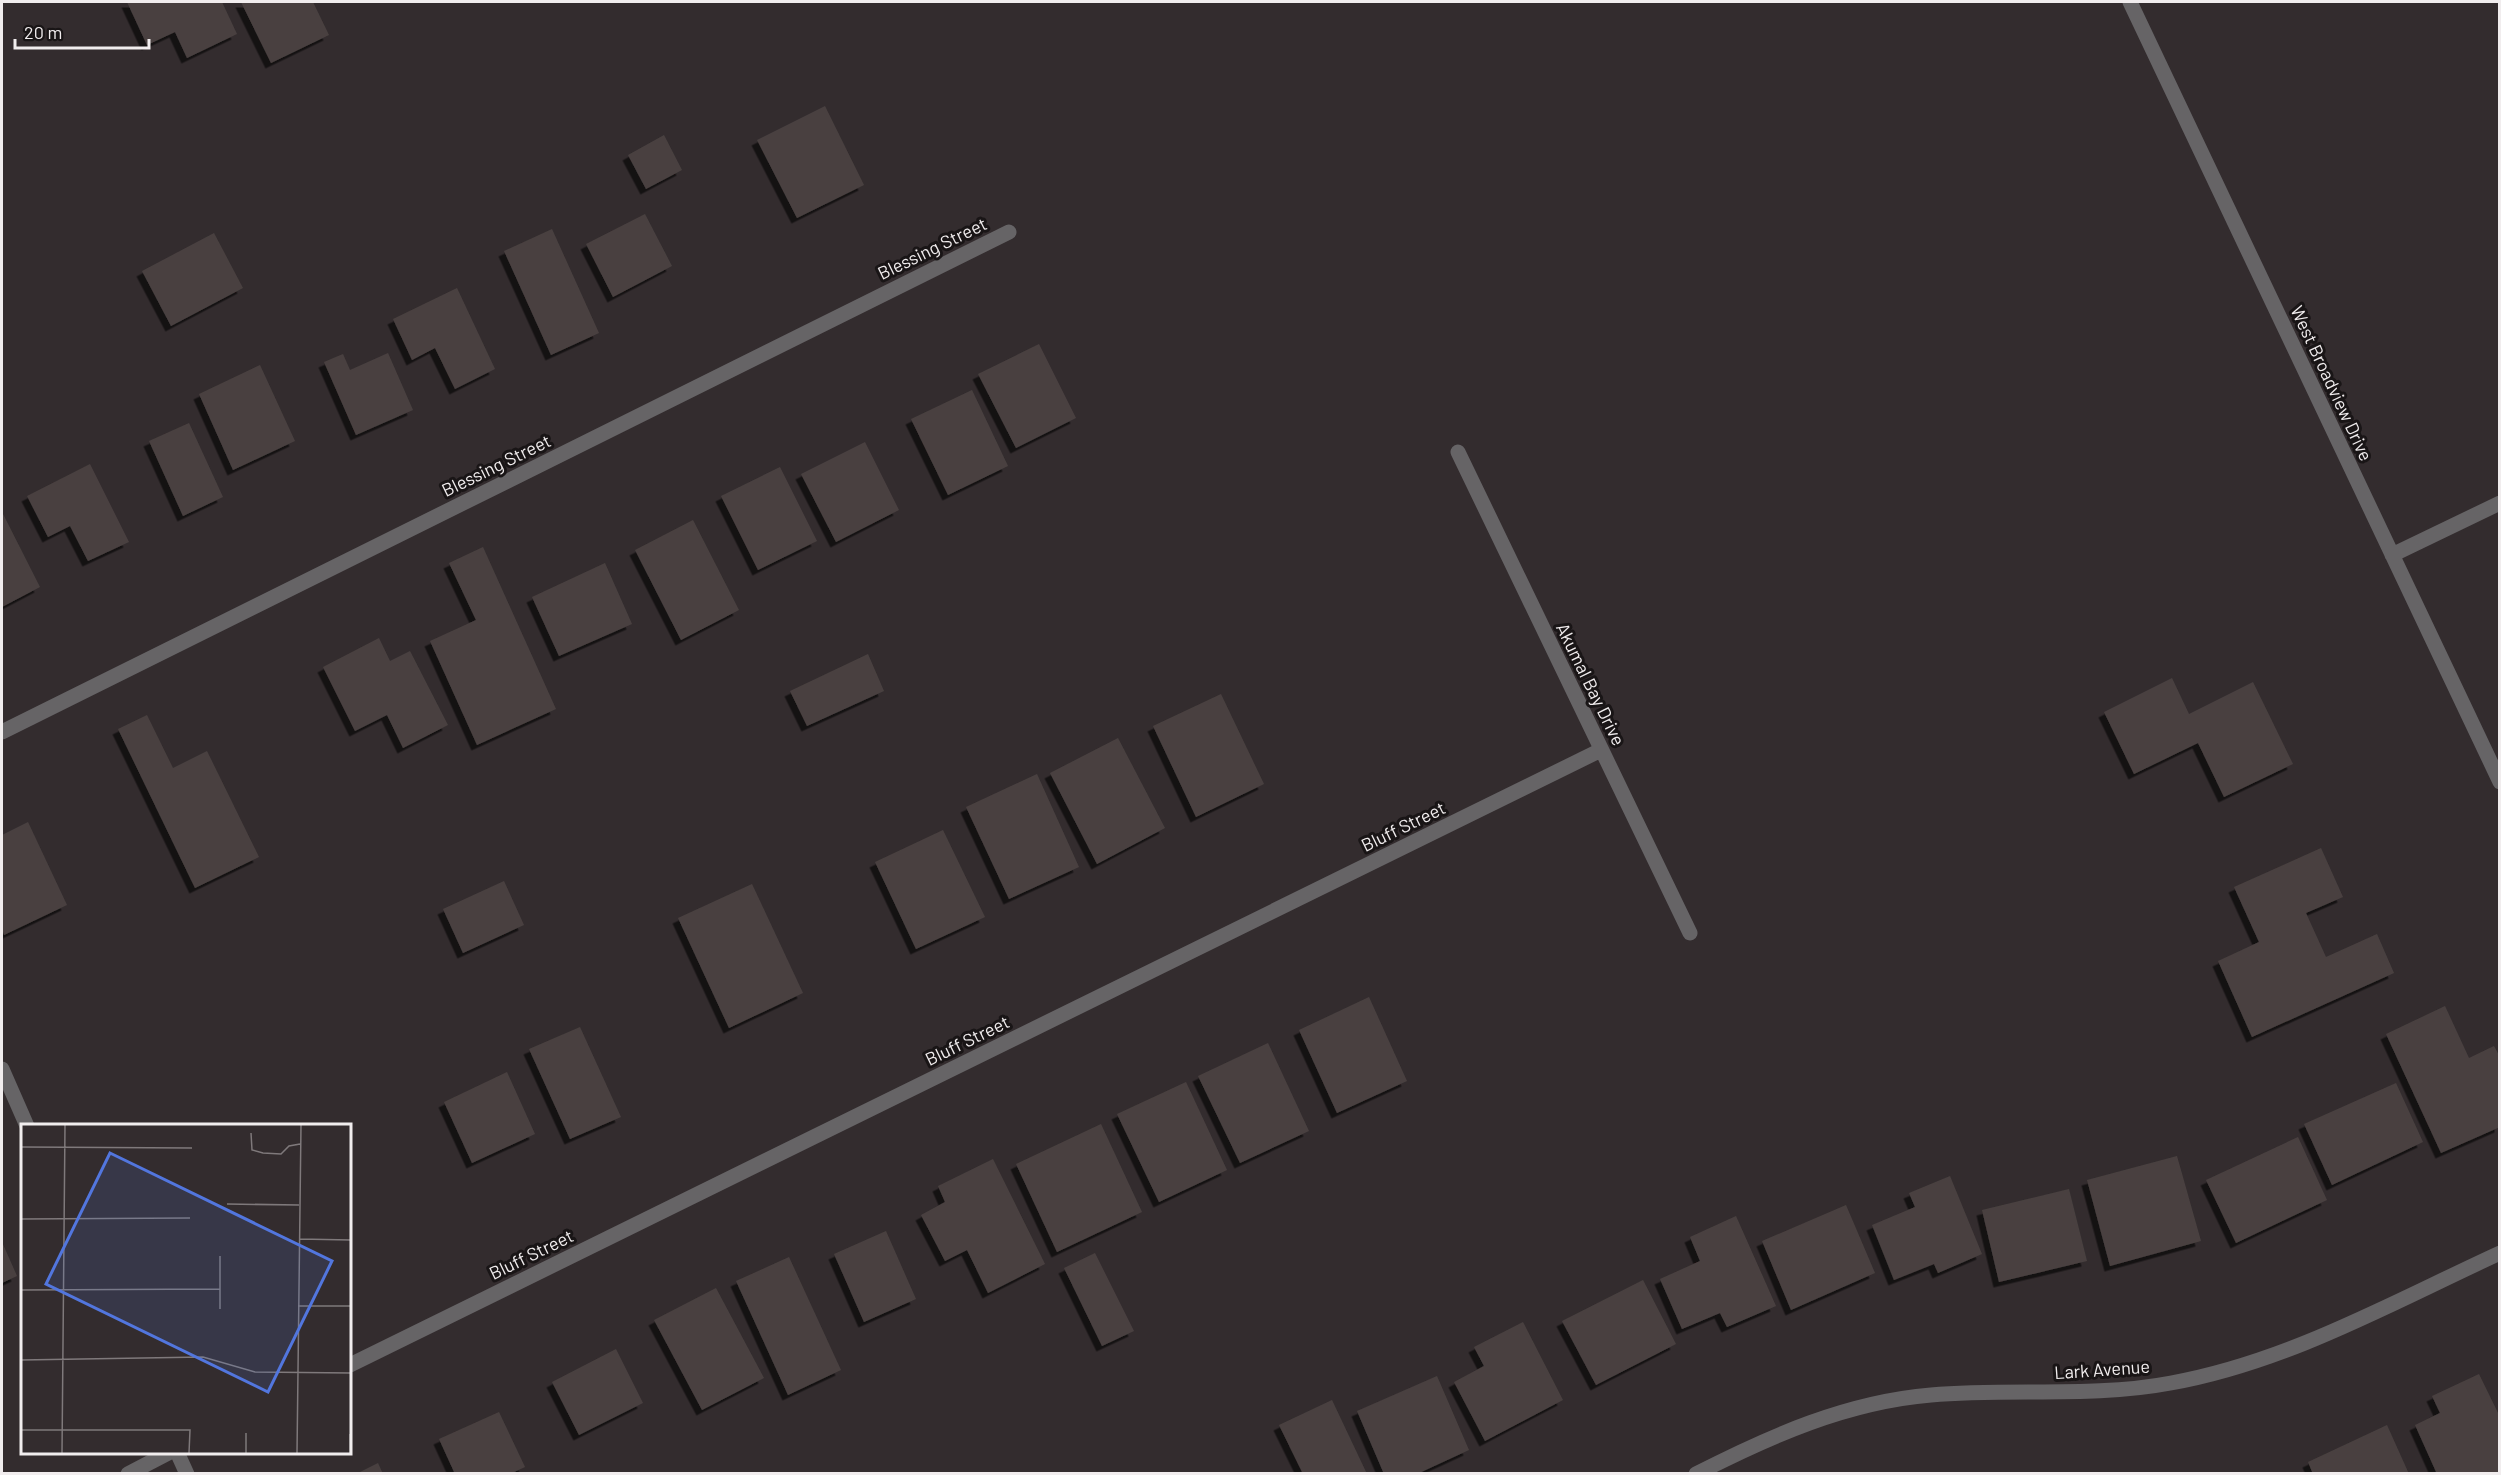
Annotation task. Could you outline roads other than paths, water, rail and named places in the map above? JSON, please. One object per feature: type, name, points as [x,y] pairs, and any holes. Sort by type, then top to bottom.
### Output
[{"type":"street","name":"West Broadview Drive","points":[[2130,2],[2499,782]]},
{"type":"street","name":"Blessing Street","points":[[2,732],[1009,232]]},
{"type":"street","name":"Akumal Bay Drive","points":[[1458,452],[1690,933]]},
{"type":"street","points":[[2392,555],[2499,503]]},
{"type":"street","name":"Bluff Street","points":[[351,1365],[1601,750]]},
{"type":"street","points":[[2,1070],[27,1124]]},
{"type":"street","name":"Lark Avenue","points":[[1696,1473],[1752,1445],[1800,1425],[1869,1405],[1931,1395],[2106,1391],[2170,1384],[2233,1369],[2294,1349],[2499,1252]]},
{"type":"street","points":[[128,1473],[167,1454]]},
{"type":"street","points":[[178,1454],[187,1473]]}]
